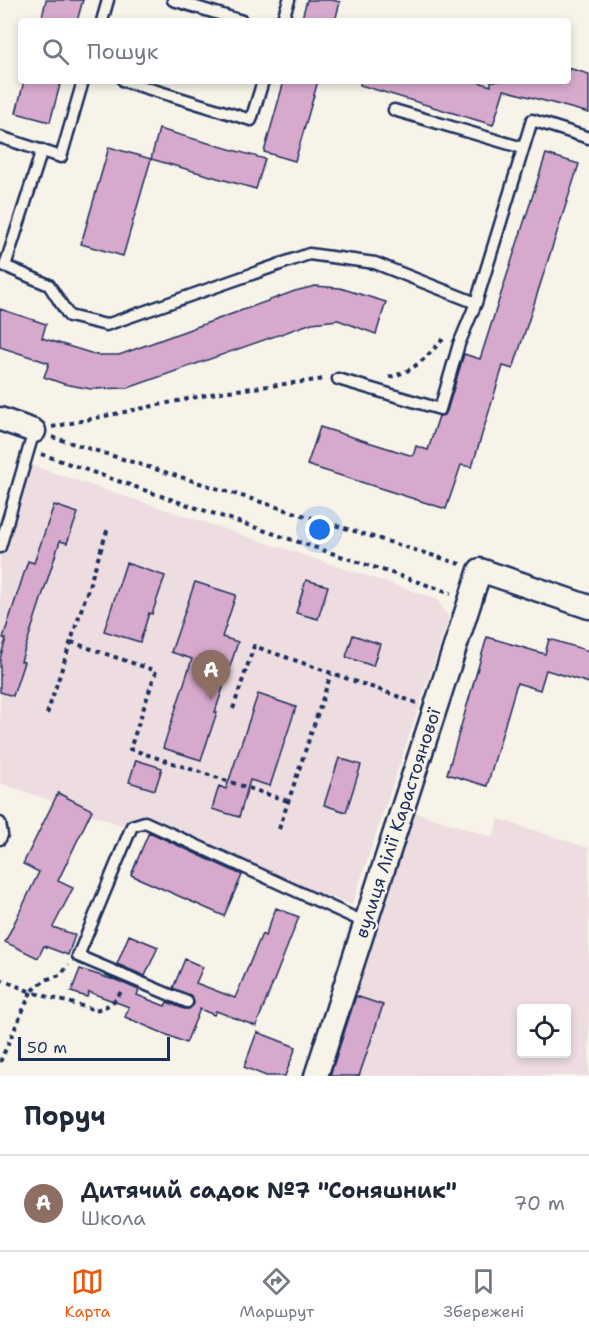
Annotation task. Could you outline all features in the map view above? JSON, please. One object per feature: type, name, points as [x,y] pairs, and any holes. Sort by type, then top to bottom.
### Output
[{"type":"street","points":[[0,419],[31,440]]},
{"type":"street","points":[[480,570],[589,607]]},
{"type":"street","name":"вулиця Лілії Карастоянової","points":[[316,1076],[480,570]]},
{"type":"lane","points":[[103,18],[108,0]]},
{"type":"lane","points":[[173,0],[232,18]]},
{"type":"lane","points":[[283,18],[289,0]]},
{"type":"lane","points":[[0,137],[61,157],[82,84]]},
{"type":"lane","points":[[134,84],[251,120],[262,84]]},
{"type":"lane","points":[[394,110],[524,148]]},
{"type":"lane","points":[[338,379],[440,409],[459,344],[476,303],[532,120],[589,138]]},
{"type":"lane","points":[[42,150],[5,266],[50,285],[69,316],[106,325],[309,254],[375,263],[476,303]]},
{"type":"lane","points":[[0,547],[31,440]]},
{"type":"lane","points":[[187,1002],[78,956],[132,825],[145,822],[366,923]]},
{"type":"lane","points":[[0,823],[2,835],[0,839]]},
{"type":"path","points":[[380,378],[411,370],[452,329]]},
{"type":"path","points":[[31,440],[221,392],[318,379],[338,379]]},
{"type":"path","points":[[31,440],[480,570]]},
{"type":"path","points":[[31,440],[171,500],[471,600]]},
{"type":"path","points":[[47,714],[108,528]]},
{"type":"path","points":[[71,642],[156,671],[130,749],[288,801]]},
{"type":"path","points":[[232,710],[254,646],[435,710]]},
{"type":"path","points":[[279,829],[332,674]]},
{"type":"path","points":[[0,1062],[31,992],[45,980],[60,975],[78,956]]},
{"type":"path","points":[[0,979],[31,992],[96,1010],[116,999],[130,978]]},
{"type":"shaded area","points":[[30,465],[437,599],[449,618],[352,905],[0,783],[0,557]]},
{"type":"shaded area","points":[[411,811],[493,837],[499,819],[589,848],[589,1076],[324,1076]]},
{"type":"building","points":[[46,0],[83,0],[78,18],[42,18]]},
{"type":"building","points":[[307,0],[340,2],[336,18],[302,18]]},
{"type":"building","points":[[571,69],[589,74],[589,113],[504,90],[493,125],[360,84],[485,84],[491,86],[491,84],[571,84]]},
{"type":"building","points":[[23,84],[60,84],[50,122],[16,113]]},
{"type":"building","points":[[283,84],[317,84],[295,161],[264,152]]},
{"type":"building","points":[[159,129],[265,159],[256,189],[151,159]]},
{"type":"building","points":[[109,147],[151,159],[123,256],[81,244]]},
{"type":"building","points":[[546,154],[579,164],[513,369],[503,366],[472,467],[461,465],[446,509],[307,465],[320,427],[413,456],[416,446],[428,450],[439,416],[445,415],[447,411],[464,354],[480,359]]},
{"type":"building","points":[[315,286],[340,288],[386,302],[376,334],[338,320],[312,323],[128,388],[91,389],[64,384],[44,377],[49,363],[0,347],[0,309],[46,324],[42,338],[97,355],[119,355],[295,291]]},
{"type":"building","points":[[54,505],[78,513],[67,543],[60,541],[21,661],[24,662],[13,696],[0,692],[0,658],[6,639],[3,638],[28,561],[34,563]]},
{"type":"building","points":[[126,563],[165,576],[152,614],[149,613],[140,642],[104,631]]},
{"type":"building","points":[[306,580],[328,586],[318,619],[296,613]]},
{"type":"building","points":[[195,582],[236,595],[222,637],[238,642],[201,760],[163,748],[192,659],[171,652]]},
{"type":"building","points":[[353,635],[380,644],[373,666],[346,657]]},
{"type":"building","points":[[487,637],[545,654],[549,639],[589,651],[589,683],[546,670],[540,690],[517,683],[487,786],[447,774]]},
{"type":"building","points":[[258,694],[296,707],[270,786],[250,780],[239,817],[212,809],[219,786],[226,789]]},
{"type":"building","points":[[339,758],[361,765],[346,812],[324,805]]},
{"type":"building","points":[[136,760],[162,768],[155,790],[129,782]]},
{"type":"building","points":[[58,793],[92,810],[58,881],[73,888],[53,927],[75,935],[68,955],[44,946],[38,958],[5,942],[39,872],[23,864]]},
{"type":"building","points":[[149,832],[242,875],[224,916],[131,875]]},
{"type":"building","points":[[276,908],[299,917],[256,1026],[216,1011],[214,1015],[200,1009],[186,1043],[125,1017],[129,1007],[89,992],[87,997],[71,992],[80,969],[111,978],[139,990],[137,995],[165,1006],[167,1002],[189,1009],[194,1004],[193,998],[173,988],[185,959],[203,967],[196,983],[235,998],[262,934],[265,936]]},
{"type":"building","points":[[129,935],[158,947],[145,976],[117,964]]},
{"type":"building","points":[[356,996],[383,1005],[359,1076],[330,1076]]},
{"type":"building","points":[[257,1032],[296,1047],[285,1076],[266,1076],[244,1067]]},
{"type":"place","name":"Дитячий садок №7 \"Соняшник\"","points":[[211,700]]}]
